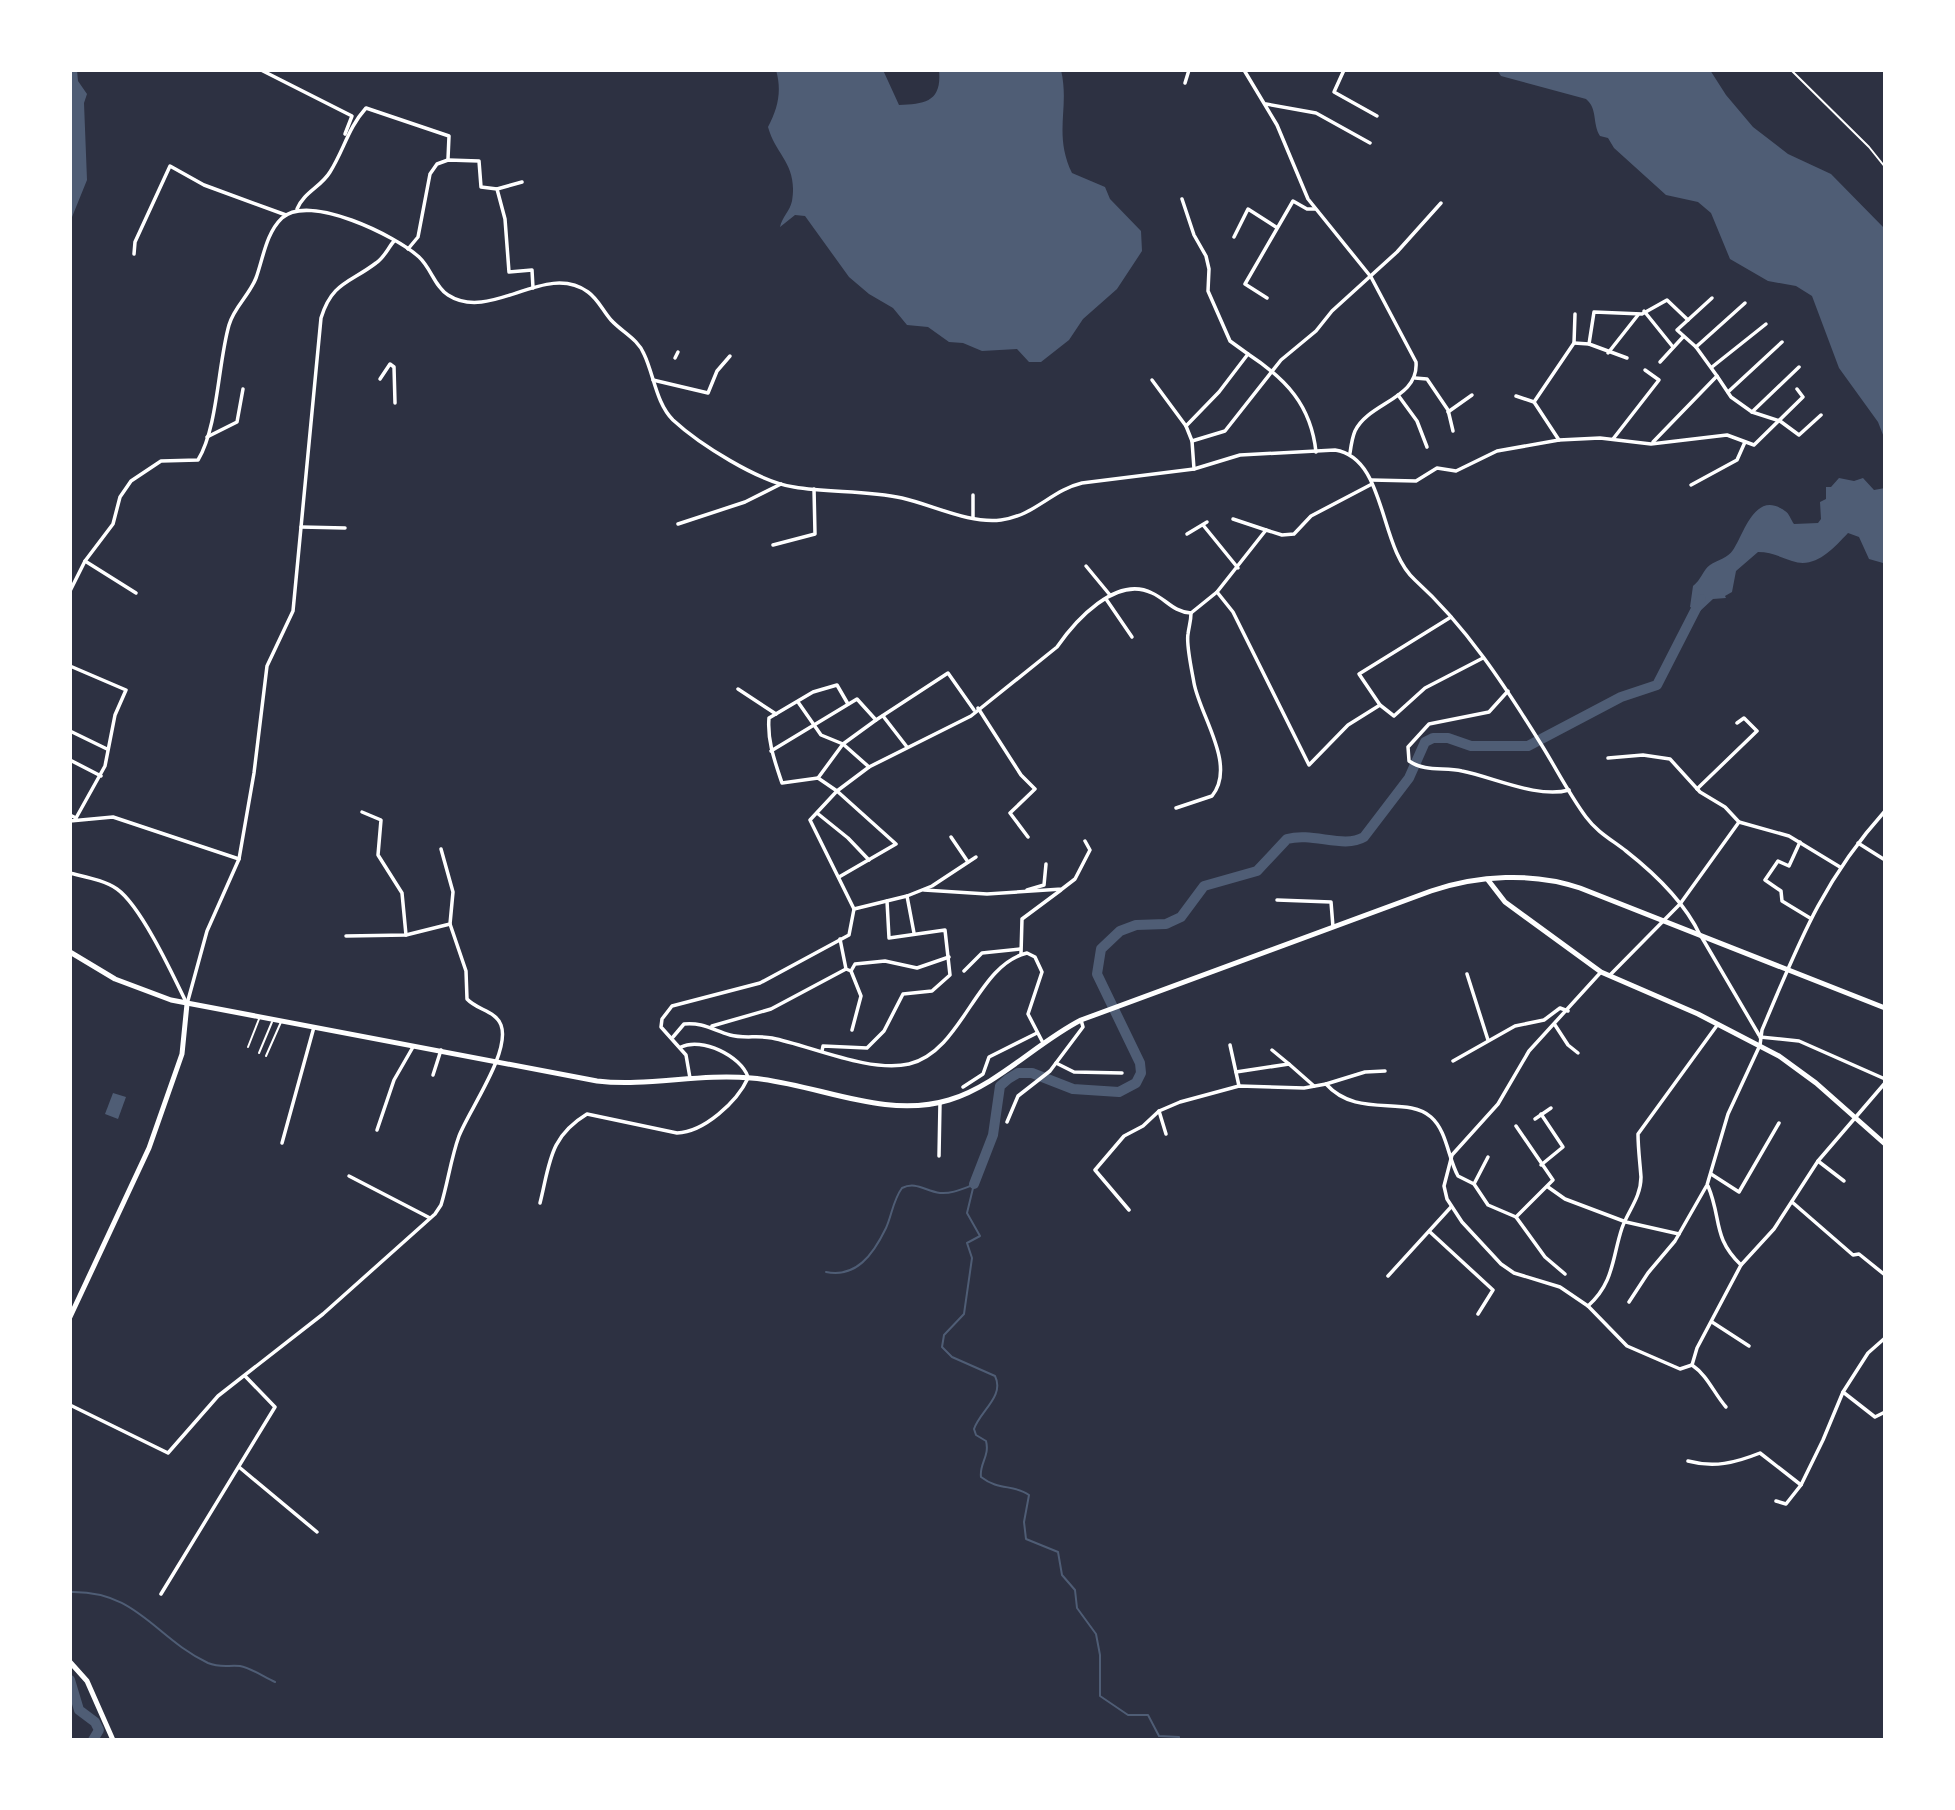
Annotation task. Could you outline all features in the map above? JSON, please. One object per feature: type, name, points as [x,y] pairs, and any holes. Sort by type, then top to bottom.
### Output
[{"type":"main road","points":[[70,952],[115,979],[187,1004],[495,1061],[616,1083],[748,1077],[912,1107],[940,1103],[988,1082],[1042,1041],[1081,1020],[1445,886],[1489,880],[1530,878],[1564,883],[1885,1008]]},
{"type":"main road","points":[[1489,880],[1505,902],[1601,972],[1760,1041],[1808,1077],[1885,1144]]},
{"type":"main road","points":[[70,1317],[149,1148],[179,1065],[187,1004]]},
{"type":"main road","points":[[70,1662],[87,1681],[113,1739],[105,1740]]},
{"type":"street","points":[[70,591],[85,561],[113,524],[120,497],[131,481],[161,461],[198,460],[207,437],[231,319],[251,290],[272,230],[286,215],[297,209],[308,192],[330,174],[345,136],[352,116],[261,70]]},
{"type":"street","points":[[1185,83],[1189,70]]},
{"type":"street","points":[[1236,70],[1245,72],[1266,104],[1303,190],[1315,209],[1371,277],[1413,357],[1415,378]]},
{"type":"street","points":[[1344,70],[1334,92],[1377,116]]},
{"type":"street","points":[[1266,104],[1316,113],[1370,143]]},
{"type":"street","points":[[345,136],[366,108],[449,136],[448,160]]},
{"type":"street","points":[[408,250],[418,237],[430,174],[437,164],[448,160],[479,160],[481,187],[497,189],[522,182]]},
{"type":"street","points":[[134,254],[135,242],[170,166],[214,189],[286,215]]},
{"type":"street","points":[[497,189],[505,219],[509,272],[532,270],[533,288]]},
{"type":"street","points":[[1182,198],[1194,236],[1206,256],[1209,269],[1208,290],[1230,341],[1272,370],[1293,391],[1314,433],[1316,452]]},
{"type":"street","points":[[1267,298],[1245,284],[1293,201],[1307,209],[1315,209]]},
{"type":"street","points":[[1192,441],[1225,430],[1272,370],[1371,277],[1441,203]]},
{"type":"street","points":[[297,209],[354,220],[394,241],[427,266],[446,294],[461,301],[484,302],[533,288],[569,285],[587,291],[643,351],[661,402],[674,420],[725,455],[781,484],[898,497],[973,518],[1001,520],[1027,514],[1067,487],[1082,482],[1194,469],[1240,454],[1350,453],[1365,467],[1372,482],[1400,564],[1451,617],[1509,692],[1569,790],[1598,830],[1638,860],[1680,904],[1760,1041]]},
{"type":"street","points":[[1234,237],[1248,209],[1276,227]]},
{"type":"street","points":[[187,1004],[210,922],[239,859],[254,773],[267,666],[293,611],[316,346],[323,311],[334,291],[346,280],[376,264],[394,241]]},
{"type":"street","points":[[1712,298],[1677,330],[1696,347],[1739,405],[1780,421],[1799,435],[1821,415]]},
{"type":"street","points":[[1608,353],[1638,315],[1667,300],[1688,320]]},
{"type":"street","points":[[1696,347],[1745,303]]},
{"type":"street","points":[[1644,311],[1673,347]]},
{"type":"street","points":[[1589,344],[1594,312],[1638,315]]},
{"type":"street","points":[[1534,402],[1574,342],[1575,314]]},
{"type":"street","points":[[1712,367],[1766,324]]},
{"type":"street","points":[[1660,362],[1683,337]]},
{"type":"street","points":[[1574,342],[1589,344],[1626,358]]},
{"type":"street","points":[[1728,392],[1782,342]]},
{"type":"street","points":[[676,358],[678,352]]},
{"type":"street","points":[[1186,426],[1220,392],[1248,354]]},
{"type":"street","points":[[653,380],[708,393],[718,371],[730,356]]},
{"type":"street","points":[[380,379],[390,364],[394,367],[395,403]]},
{"type":"street","points":[[1752,412],[1799,367]]},
{"type":"street","points":[[1613,439],[1659,380],[1645,370]]},
{"type":"street","points":[[1651,444],[1717,376]]},
{"type":"street","points":[[1350,453],[1356,428],[1415,378],[1427,379],[1448,412],[1453,432]]},
{"type":"street","points":[[1152,380],[1186,426],[1192,441],[1194,469]]},
{"type":"street","points":[[207,437],[237,422],[243,389]]},
{"type":"street","points":[[1233,519],[1282,536],[1294,534],[1311,516],[1372,482],[1416,481],[1431,469],[1456,471],[1497,451],[1559,440],[1613,439],[1651,444],[1727,435],[1754,445],[1803,397],[1797,389]]},
{"type":"street","points":[[1398,395],[1417,421],[1427,447]]},
{"type":"street","points":[[1448,412],[1472,395]]},
{"type":"street","points":[[1516,396],[1534,402],[1559,440]]},
{"type":"street","points":[[1691,485],[1737,460],[1745,442]]},
{"type":"street","points":[[678,524],[745,502],[781,484]]},
{"type":"street","points":[[773,545],[815,534],[814,489]]},
{"type":"street","points":[[973,518],[974,495]]},
{"type":"street","points":[[1187,534],[1205,524],[1238,568]]},
{"type":"street","points":[[301,527],[345,528]]},
{"type":"street","points":[[1176,808],[1212,796],[1220,761],[1219,747],[1199,706],[1195,687],[1187,636],[1191,613],[1217,592],[1266,530]]},
{"type":"street","points":[[85,561],[136,593]]},
{"type":"street","points":[[1086,566],[1110,595]]},
{"type":"street","points":[[690,1080],[681,1047],[661,1027],[662,1019],[672,1006],[760,983],[849,935],[854,909],[810,821],[837,791],[869,767],[971,716],[976,709],[1057,647],[1066,634],[1110,595],[1145,591],[1153,593],[1168,605],[1191,613]]},
{"type":"street","points":[[1217,592],[1233,612],[1309,765],[1348,725],[1380,705]]},
{"type":"street","points":[[1106,599],[1132,637]]},
{"type":"street","points":[[1451,617],[1359,674],[1380,705],[1394,716],[1425,688],[1483,658]]},
{"type":"street","points":[[70,666],[126,690],[115,715],[101,776],[76,818]]},
{"type":"street","points":[[818,778],[843,744],[948,673],[1021,775],[1035,789],[1010,813],[1028,837]]},
{"type":"street","points":[[839,877],[895,844],[837,791],[818,778],[782,783],[771,751],[769,718],[813,692],[837,685],[848,704]]},
{"type":"street","points":[[738,689],[776,714]]},
{"type":"street","points":[[1509,692],[1489,712],[1429,724],[1408,747],[1409,761],[1419,768],[1458,770],[1510,786],[1558,792],[1569,790]]},
{"type":"street","points":[[771,751],[857,699],[876,720]]},
{"type":"street","points":[[798,702],[821,735],[843,744],[869,767]]},
{"type":"street","points":[[883,716],[908,748]]},
{"type":"street","points":[[1697,789],[1757,731],[1744,718],[1737,723]]},
{"type":"street","points":[[70,730],[107,749]]},
{"type":"street","points":[[1608,758],[1643,755],[1670,760],[1697,789],[1739,822],[1781,833],[1840,867]]},
{"type":"street","points":[[70,760],[101,776]]},
{"type":"street","points":[[1629,1302],[1679,1234],[1707,1185],[1728,1114],[1810,918],[1840,867],[1885,811]]},
{"type":"street","points":[[362,812],[381,820],[378,855],[401,893],[406,935]]},
{"type":"street","points":[[817,813],[848,838],[869,860]]},
{"type":"street","points":[[70,815],[76,818]]},
{"type":"street","points":[[70,821],[76,818],[113,817],[239,859]]},
{"type":"street","points":[[1610,976],[1680,904],[1739,822]]},
{"type":"street","points":[[951,837],[968,862]]},
{"type":"street","points":[[673,1037],[684,1024],[710,1026],[730,1035],[771,1037],[888,1065],[907,1065],[923,1059],[946,1041],[980,991],[1020,952],[1022,919],[1075,878],[1090,850],[1085,841]]},
{"type":"street","points":[[1800,842],[1789,866],[1778,861],[1765,880],[1782,891],[1782,901],[1810,918]]},
{"type":"street","points":[[1858,843],[1885,860]]},
{"type":"street","points":[[70,1405],[168,1453],[201,1412],[323,1314],[441,1205],[460,1133],[495,1061],[502,1039],[501,1024],[467,999],[466,971],[450,924],[453,892],[441,849]]},
{"type":"street","points":[[854,909],[924,890],[976,857]]},
{"type":"street","points":[[1026,892],[1044,885],[1046,864]]},
{"type":"street","points":[[70,873],[101,882],[121,893],[146,927],[187,1004]]},
{"type":"street","points":[[924,890],[987,894],[1062,889]]},
{"type":"street","points":[[907,896],[914,933]]},
{"type":"street","points":[[1277,900],[1331,902],[1333,927]]},
{"type":"street","points":[[822,1051],[823,1046],[867,1048],[884,1031],[903,994],[933,990],[950,975],[945,930],[889,938],[887,901]]},
{"type":"street","points":[[346,936],[406,935],[450,924]]},
{"type":"street","points":[[840,939],[846,969]]},
{"type":"street","points":[[964,971],[982,953],[1020,952],[1035,957],[1042,972],[1028,1014],[1042,1041]]},
{"type":"street","points":[[852,1030],[861,996],[852,971],[855,964],[868,960],[917,968],[949,957]]},
{"type":"street","points":[[710,1026],[771,1009],[846,969],[852,971]]},
{"type":"street","points":[[1601,972],[1520,1064],[1498,1104],[1451,1155],[1444,1186],[1451,1207],[1507,1269],[1547,1281],[1588,1306],[1627,1346],[1680,1369],[1692,1365]]},
{"type":"street","points":[[1467,974],[1489,1040]]},
{"type":"street","points":[[1453,1061],[1515,1026],[1544,1020],[1558,1009],[1568,1011]]},
{"type":"street","points":[[1007,1122],[1018,1096],[1050,1071],[1083,1027],[1081,1020]]},
{"type":"street","points":[[1555,1024],[1568,1045],[1578,1053]]},
{"type":"street","points":[[1588,1306],[1601,1294],[1611,1276],[1626,1222],[1635,1206],[1641,1178],[1638,1134],[1718,1024]]},
{"type":"street","points":[[282,1143],[314,1026]]},
{"type":"street","points":[[963,1087],[983,1074],[989,1057],[1037,1033]]},
{"type":"street","points":[[1692,1365],[1697,1348],[1741,1265],[1774,1228],[1818,1161],[1885,1081],[1799,1041],[1760,1041]]},
{"type":"street","points":[[540,1203],[556,1143],[567,1126],[587,1114],[677,1133],[689,1133],[702,1127],[735,1097],[748,1077],[744,1065],[737,1059],[696,1042],[681,1047]]},
{"type":"street","points":[[377,1130],[394,1080],[414,1045]]},
{"type":"street","points":[[1230,1045],[1239,1086]]},
{"type":"street","points":[[1272,1050],[1314,1086]]},
{"type":"street","points":[[433,1075],[442,1051]]},
{"type":"street","points":[[1056,1063],[1074,1072],[1122,1073]]},
{"type":"street","points":[[1236,1072],[1289,1064]]},
{"type":"street","points":[[1129,1210],[1095,1170],[1124,1136],[1143,1126],[1159,1111],[1239,1086],[1314,1086],[1365,1072],[1385,1071]]},
{"type":"street","points":[[1326,1084],[1335,1094],[1352,1101],[1423,1112],[1438,1125],[1458,1175],[1474,1184],[1488,1205],[1516,1217],[1545,1257],[1566,1274]]},
{"type":"street","points":[[939,1156],[940,1103]]},
{"type":"street","points":[[1535,1119],[1551,1108]]},
{"type":"street","points":[[1159,1111],[1166,1134]]},
{"type":"street","points":[[1541,1114],[1563,1147],[1541,1165]]},
{"type":"street","points":[[1711,1174],[1739,1192],[1779,1123]]},
{"type":"street","points":[[1516,1217],[1553,1180],[1517,1126]]},
{"type":"street","points":[[1474,1184],[1488,1157]]},
{"type":"street","points":[[1818,1161],[1844,1181]]},
{"type":"street","points":[[349,1176],[430,1218]]},
{"type":"street","points":[[1707,1185],[1717,1207],[1719,1238],[1726,1250],[1741,1265]]},
{"type":"street","points":[[1548,1187],[1565,1199],[1626,1222],[1679,1234]]},
{"type":"street","points":[[1792,1202],[1853,1255],[1859,1254],[1885,1275]]},
{"type":"street","points":[[1388,1276],[1451,1207]]},
{"type":"street","points":[[1430,1231],[1493,1290],[1478,1314]]},
{"type":"street","points":[[1712,1322],[1749,1346]]},
{"type":"street","points":[[1776,1501],[1786,1504],[1801,1485],[1843,1392],[1868,1353],[1885,1338]]},
{"type":"street","points":[[1692,1365],[1703,1373],[1714,1394],[1726,1406]]},
{"type":"street","points":[[161,1594],[275,1407],[245,1377]]},
{"type":"street","points":[[1843,1392],[1875,1417],[1885,1412]]},
{"type":"street","points":[[1688,1461],[1705,1466],[1721,1465],[1739,1462],[1760,1453],[1801,1485]]},
{"type":"street","points":[[239,1466],[317,1532]]},
{"type":"lane","points":[[1791,70],[1870,147],[1885,167]]},
{"type":"lane","points":[[248,1047],[260,1017]]},
{"type":"lane","points":[[259,1053],[273,1019]]},
{"type":"lane","points":[[266,1056],[281,1021]]},
{"type":"water","points":[[70,70],[77,70],[78,81],[87,94],[84,103],[87,180],[70,222]]},
{"type":"water","points":[[776,70],[883,70],[899,105],[930,99],[938,88],[939,70],[1061,70],[1064,145],[1072,173],[1105,187],[1110,199],[1141,231],[1142,251],[1117,289],[1083,319],[1069,340],[1041,362],[1029,362],[1017,349],[982,351],[963,343],[949,342],[928,327],[907,325],[893,308],[869,294],[849,277],[805,216],[795,215],[780,227],[791,205],[793,188],[789,169],[768,127],[778,99]]},
{"type":"water","points":[[1497,70],[1710,70],[1726,95],[1753,127],[1788,154],[1831,174],[1885,229],[1885,440],[1878,422],[1839,368],[1812,296],[1796,286],[1768,281],[1730,259],[1711,213],[1698,202],[1666,195],[1614,148],[1608,138],[1600,136],[1592,107],[1586,99],[1501,76]]},
{"type":"water","points":[[1839,478],[1854,481],[1863,478],[1874,490],[1885,488],[1883,563],[1869,559],[1859,537],[1848,533],[1823,556],[1808,562],[1800,563],[1758,552],[1736,571],[1732,592],[1725,596],[1726,598],[1713,599],[1699,612],[1690,607],[1693,586],[1708,567],[1731,553],[1758,509],[1775,506],[1786,512],[1794,524],[1818,523],[1821,519],[1820,502],[1826,499],[1826,487],[1831,487]]},
{"type":"water","points":[[113,1093],[126,1097],[118,1119],[105,1114]]},
{"type":"waterway","points":[[974,1184],[993,1135],[1000,1086],[1008,1079],[1018,1073],[1032,1073],[1073,1089],[1119,1092],[1136,1083],[1141,1073],[1140,1063],[1097,974],[1101,949],[1120,931],[1136,925],[1166,924],[1181,917],[1204,886],[1257,871],[1287,839],[1307,837],[1347,841],[1364,837],[1409,778],[1425,742],[1433,738],[1448,738],[1471,746],[1528,746],[1621,697],[1657,685],[1701,599]]},
{"type":"waterway","points":[[974,1184],[967,1213],[980,1236],[967,1243],[972,1258],[964,1314],[944,1335],[942,1347],[952,1357],[995,1376],[997,1390],[974,1429],[976,1435],[986,1441],[987,1446],[981,1477],[1029,1495],[1024,1522],[1026,1539],[1058,1552],[1062,1575],[1075,1590],[1077,1608],[1096,1634],[1100,1655],[1100,1696],[1128,1715],[1148,1715],[1159,1736],[1179,1737],[1179,1740]]},
{"type":"waterway","points":[[826,1272],[837,1273],[855,1268],[869,1255],[886,1228],[902,1188],[916,1186],[944,1193],[973,1185]]},
{"type":"waterway","points":[[70,1592],[93,1593],[112,1599],[129,1607],[190,1653],[208,1663],[244,1667],[275,1682]]},
{"type":"waterway","points":[[70,1680],[79,1710],[95,1722],[99,1730],[93,1740]]}]
